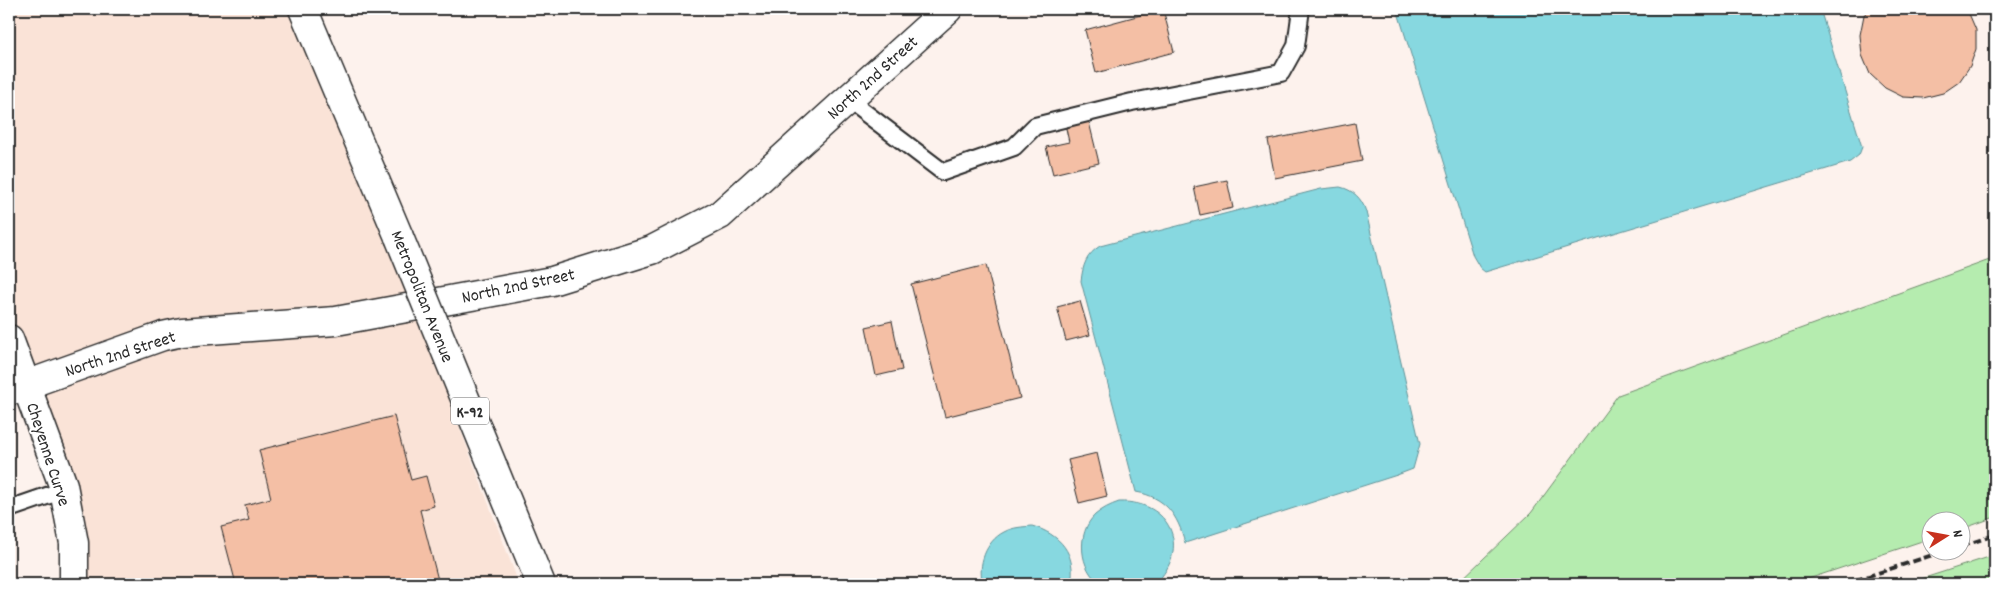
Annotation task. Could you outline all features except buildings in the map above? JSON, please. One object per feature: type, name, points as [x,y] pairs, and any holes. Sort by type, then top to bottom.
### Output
[{"type":"street","name":"Metropolitan Avenue","points":[[302,9],[399,237],[541,584]]},
{"type":"street","name":"North 2nd Street","points":[[17,388],[163,336],[182,332],[336,321],[552,281],[652,250],[720,215],[847,98],[948,9]]},
{"type":"street","name":"Cheyenne Curve","points":[[9,339],[17,388],[64,490],[74,542],[74,584]]},
{"type":"lane","points":[[847,98],[942,172],[1014,147],[1036,126],[1132,102],[1281,73],[1296,46],[1301,9]]},
{"type":"lane","points":[[9,509],[64,490]]},
{"type":"shaded area","points":[[9,9],[301,9],[519,584],[74,584],[74,543],[9,339]]},
{"type":"green space","points":[[1995,258],[1995,517],[1972,525],[1972,510],[1922,510],[1922,541],[1793,584],[1457,584],[1531,513],[1618,395]]},
{"type":"green space","points":[[1995,555],[1995,584],[1906,584]]},
{"type":"water","points":[[1397,9],[1820,9],[1862,147],[1859,155],[1850,162],[1485,272],[1480,268],[1473,256]]},
{"type":"water","points":[[1340,187],[1356,195],[1366,212],[1420,444],[1413,469],[1185,543],[1178,524],[1169,509],[1155,498],[1136,492],[1081,281],[1086,261],[1091,253],[1100,246],[1321,189]]},
{"type":"water","points":[[1119,502],[1137,503],[1151,509],[1163,518],[1170,529],[1173,542],[1172,556],[1166,570],[1155,584],[1101,584],[1088,570],[1084,561],[1083,541],[1089,523],[1100,511]]},
{"type":"water","points":[[1032,526],[1051,534],[1064,547],[1071,563],[1071,584],[983,584],[981,577],[982,562],[984,554],[992,541],[1007,530]]},
{"type":"railway","points":[[1972,543],[1995,535]]},
{"type":"railway","points":[[1844,584],[1922,558]]}]
